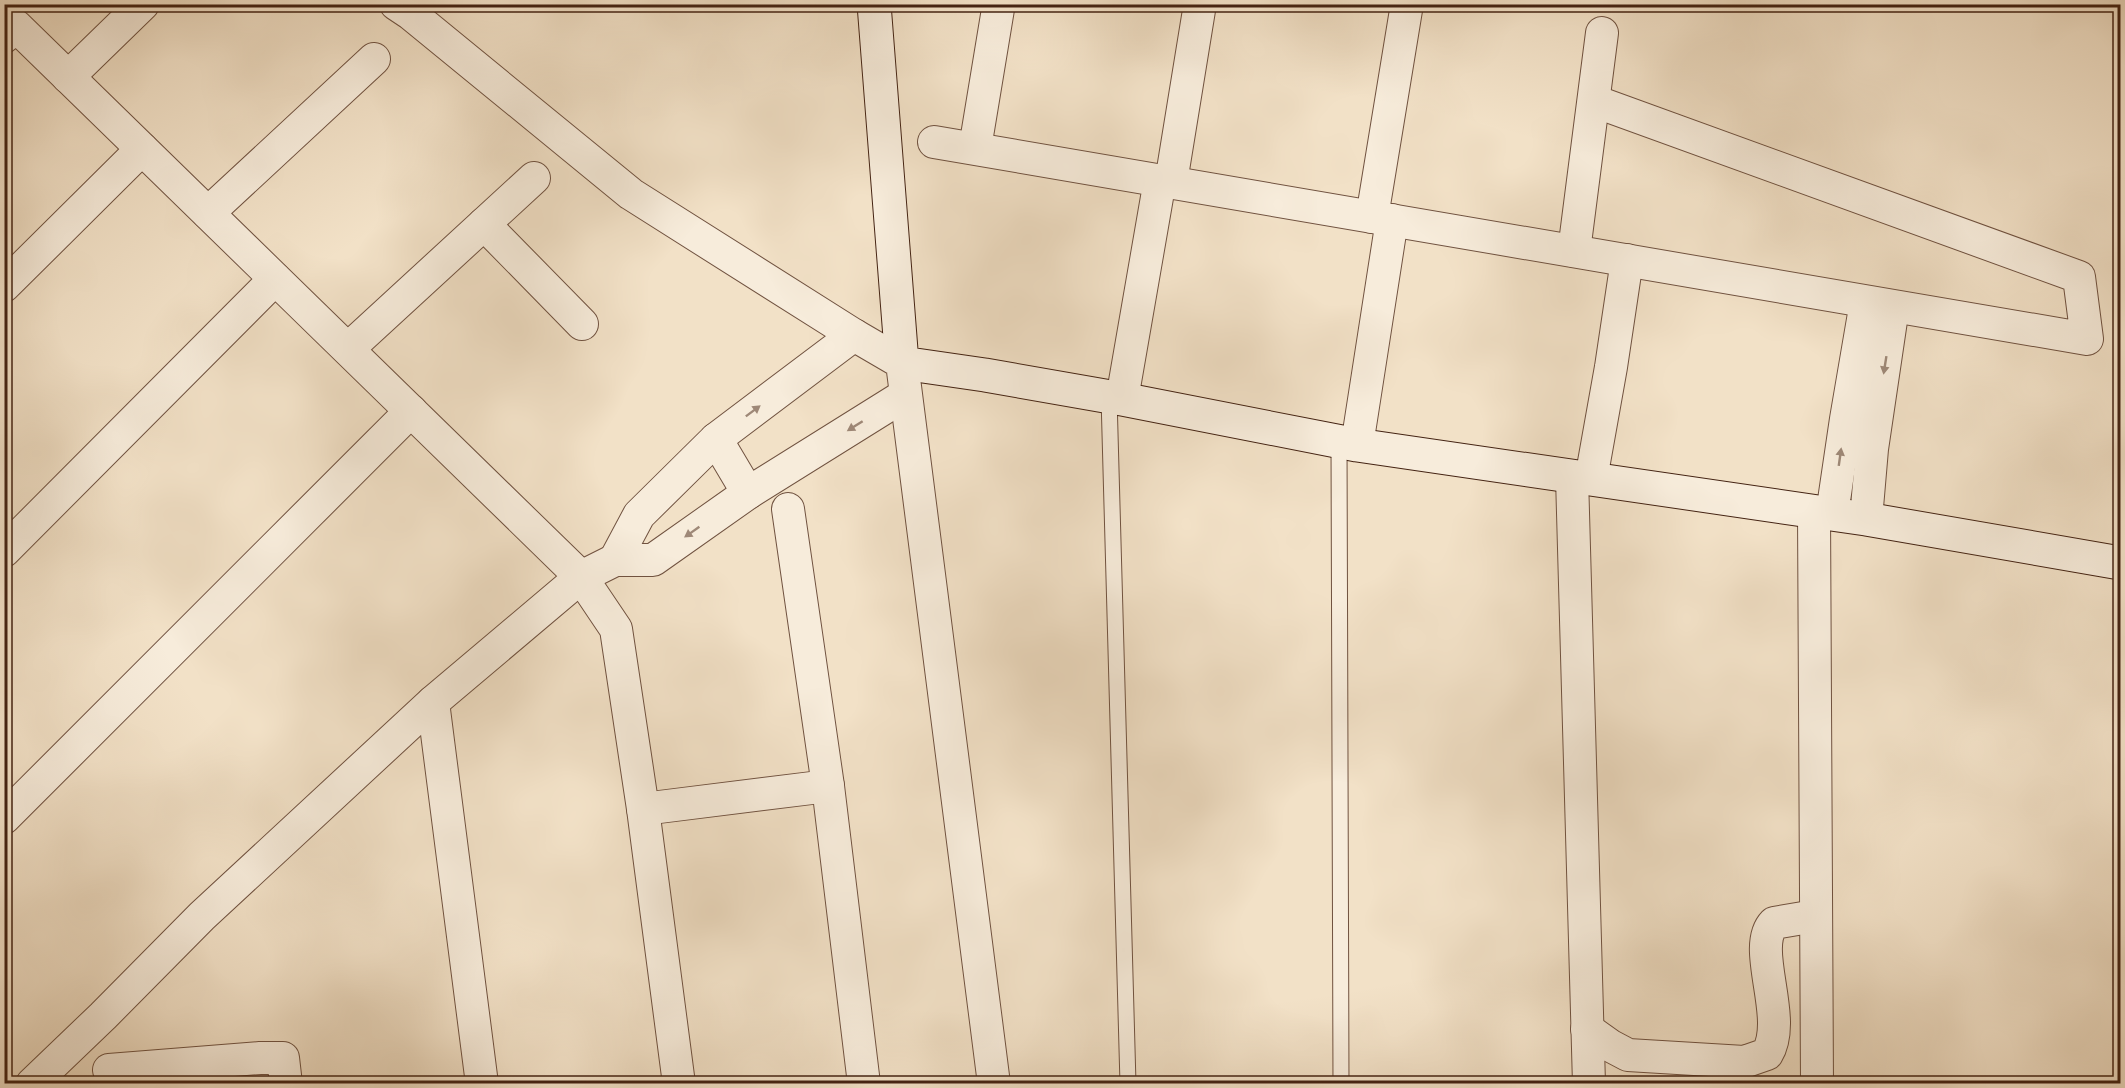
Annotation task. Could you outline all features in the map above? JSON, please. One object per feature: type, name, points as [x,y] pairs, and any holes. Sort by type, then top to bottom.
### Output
[{"type":"street","points":[[68,77],[143,4]]},
{"type":"street","points":[[396,4],[631,194],[902,363],[1116,398],[1348,443],[1866,519],[2121,563]]},
{"type":"street","points":[[874,4],[905,395],[994,1083]]},
{"type":"street","points":[[1116,398],[1165,181],[1200,4]]},
{"type":"street","points":[[1348,443],[1382,218],[1407,4]]},
{"type":"street","points":[[975,148],[998,9]]},
{"type":"street","points":[[4,38],[16,26],[581,577],[616,629],[644,809],[679,1083]]},
{"type":"street","points":[[1574,251],[1602,33]]},
{"type":"street","points":[[208,213],[374,59]]},
{"type":"street","points":[[934,142],[2087,339],[2079,277],[1594,101]]},
{"type":"street","points":[[4,286],[142,149]]},
{"type":"street","points":[[348,349],[534,178]]},
{"type":"street","points":[[484,224],[582,324]]},
{"type":"street","points":[[1589,1083],[1581,478],[1611,367],[1627,260]]},
{"type":"street","points":[[4,551],[275,279]]},
{"type":"street","points":[[1818,1083],[1815,916],[1823,513],[1846,419],[1880,304]]},
{"type":"street","points":[[1866,519],[1880,304]]},
{"type":"street","points":[[615,560],[639,514],[716,439],[854,335]]},
{"type":"street","points":[[32,1083],[103,1016],[202,916],[432,702],[581,577],[615,560],[653,560],[748,493],[905,395]]},
{"type":"street","points":[[4,818],[411,411]]},
{"type":"street","points":[[716,439],[748,493]]},
{"type":"street","points":[[788,509],[828,786],[864,1083]]},
{"type":"street","points":[[432,702],[482,1083]]},
{"type":"street","points":[[644,809],[828,786]]},
{"type":"street","points":[[1587,1029],[1628,1055],[1744,1062],[1767,1054],[1774,1037],[1766,945],[1770,928],[1774,923],[1815,916]]},
{"type":"street","points":[[103,1016],[109,1077],[260,1058],[283,1058],[286,1083]]},
{"type":"lane","points":[[1116,398],[1128,1083]]},
{"type":"lane","points":[[1341,1083],[1348,443]]}]
